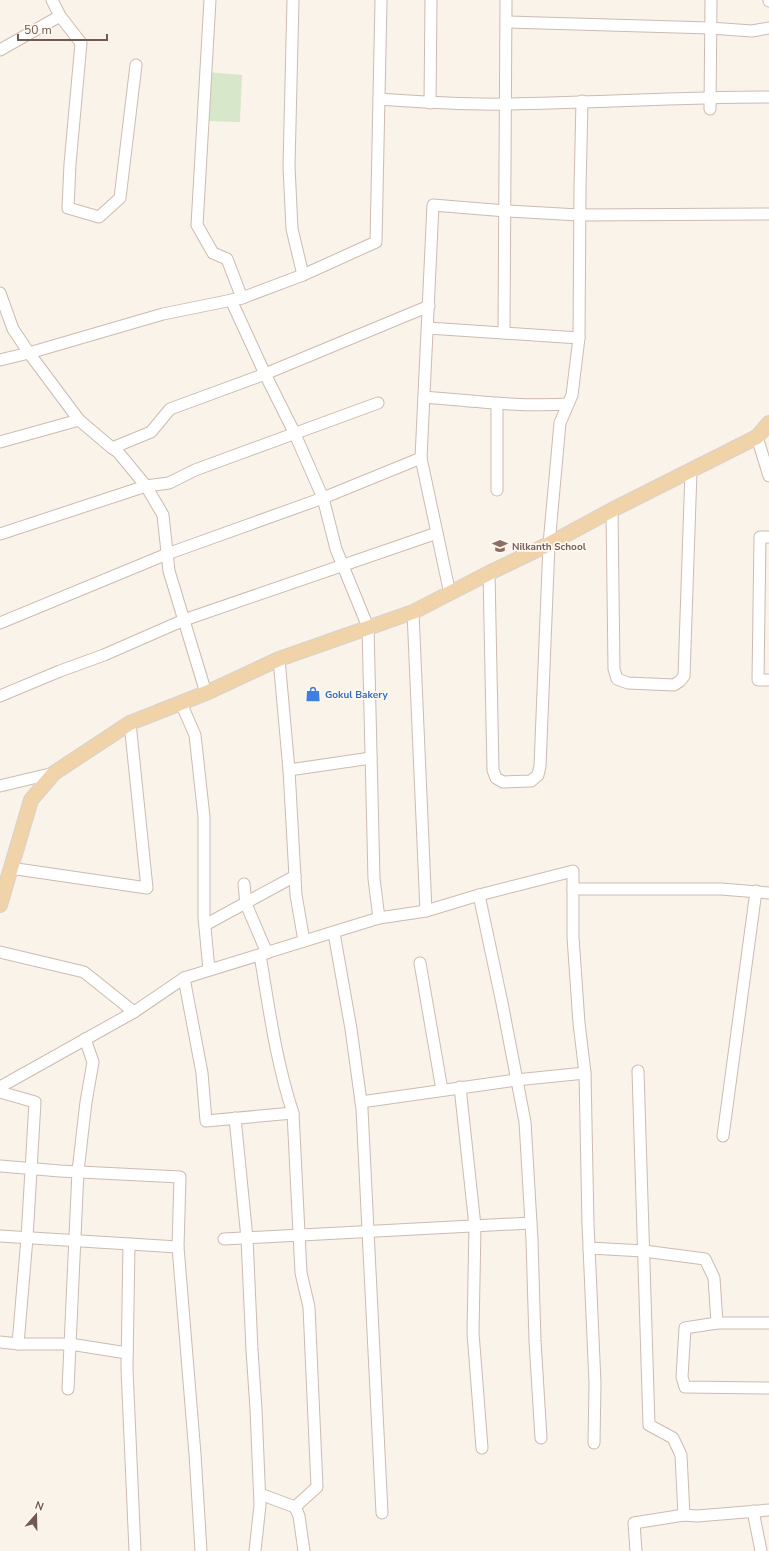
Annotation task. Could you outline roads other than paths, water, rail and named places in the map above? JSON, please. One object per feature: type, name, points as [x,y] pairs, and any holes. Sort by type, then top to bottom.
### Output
[{"type":"main road","points":[[0,905],[10,868],[32,800],[54,773],[130,723],[206,693],[279,658],[413,612],[757,437],[769,423]]},
{"type":"street","points":[[52,0],[60,16],[81,43],[70,164],[68,208],[99,217],[120,198],[136,65]]},
{"type":"street","points":[[210,0],[197,225],[213,252],[228,259],[236,299],[265,374],[294,432],[323,498],[336,549],[368,627],[374,879],[379,918]]},
{"type":"street","points":[[293,0],[289,166],[292,229],[303,275]]},
{"type":"street","points":[[0,360],[163,314],[236,299],[303,275],[376,242],[381,0]]},
{"type":"street","points":[[430,103],[431,0]]},
{"type":"street","points":[[504,332],[506,211],[506,0]]},
{"type":"street","points":[[710,109],[711,0]]},
{"type":"street","points":[[0,50],[60,16]]},
{"type":"street","points":[[506,22],[710,28],[752,31],[769,28]]},
{"type":"street","points":[[379,100],[430,103],[506,104],[709,97],[769,97]]},
{"type":"street","points":[[489,573],[493,770],[496,778],[503,782],[532,781],[538,775],[540,766],[549,544],[560,423],[572,395],[579,338],[582,101]]},
{"type":"street","points":[[450,594],[421,458],[433,205],[580,215],[769,214]]},
{"type":"street","points":[[0,293],[13,329],[29,353],[79,420],[118,452],[146,486],[163,515],[169,571],[206,693]]},
{"type":"street","points":[[112,448],[151,432],[170,409],[265,374],[429,306]]},
{"type":"street","points":[[428,328],[579,338]]},
{"type":"street","points":[[424,397],[497,403],[552,405],[568,404]]},
{"type":"street","points":[[0,534],[146,486],[169,483],[195,470],[294,432],[378,403]]},
{"type":"street","points":[[497,403],[497,490]]},
{"type":"street","points":[[0,442],[79,420]]},
{"type":"street","points":[[757,437],[769,476]]},
{"type":"street","points":[[0,622],[167,554],[323,498],[421,458]]},
{"type":"street","points":[[612,510],[614,669],[617,679],[628,683],[674,685],[684,676],[691,471]]},
{"type":"street","points":[[0,696],[60,671],[104,655],[184,620],[437,533]]},
{"type":"street","points":[[769,537],[760,537],[758,680],[769,680]]},
{"type":"street","points":[[413,612],[426,911]]},
{"type":"street","points":[[279,658],[289,770],[296,895],[304,941]]},
{"type":"street","points":[[181,703],[195,735],[204,817],[205,925],[209,970]]},
{"type":"street","points":[[10,868],[147,888],[130,723]]},
{"type":"street","points":[[289,770],[371,758]]},
{"type":"street","points":[[0,786],[54,773]]},
{"type":"street","points":[[0,1087],[134,1012],[184,978],[379,918],[426,911],[479,895],[574,871],[573,937],[579,1023],[585,1073],[589,1248],[595,1383],[594,1443]]},
{"type":"street","points":[[205,925],[295,876]]},
{"type":"street","points":[[244,884],[246,904],[263,954],[277,1050],[293,1113],[302,1273],[309,1307],[317,1487],[295,1507]]},
{"type":"street","points":[[573,889],[721,889],[769,893]]},
{"type":"street","points":[[723,1136],[756,891]]},
{"type":"street","points":[[479,895],[525,1122],[541,1438]]},
{"type":"street","points":[[334,933],[351,1029],[361,1102],[369,1232],[382,1513]]},
{"type":"street","points":[[0,952],[84,972],[134,1012]]},
{"type":"street","points":[[420,963],[442,1090]]},
{"type":"street","points":[[184,978],[202,1073],[206,1121],[293,1113]]},
{"type":"street","points":[[68,1389],[78,1171],[92,1062],[85,1040]]},
{"type":"street","points":[[638,1071],[649,1425],[673,1438],[681,1454],[684,1515]]},
{"type":"street","points":[[361,1102],[516,1080],[585,1073]]},
{"type":"street","points":[[460,1088],[475,1226],[473,1333],[482,1448]]},
{"type":"street","points":[[0,1092],[35,1102],[27,1238],[18,1344]]},
{"type":"street","points":[[235,1118],[247,1238],[260,1494],[255,1551]]},
{"type":"street","points":[[0,1166],[180,1177],[178,1247],[195,1454],[201,1551]]},
{"type":"street","points":[[224,1239],[531,1223]]},
{"type":"street","points":[[0,1236],[178,1247]]},
{"type":"street","points":[[129,1244],[127,1353],[135,1551]]},
{"type":"street","points":[[589,1248],[644,1251],[705,1259],[714,1278],[717,1323]]},
{"type":"street","points":[[769,1322],[717,1323],[685,1328],[682,1377],[685,1387],[769,1388]]},
{"type":"street","points":[[0,1342],[18,1344],[70,1344],[127,1353]]},
{"type":"street","points":[[260,1494],[295,1507],[299,1516],[304,1551]]},
{"type":"street","points":[[636,1551],[634,1523],[684,1515],[697,1516],[769,1510]]},
{"type":"street","points":[[753,1511],[761,1551]]},
{"type":"place","name":"Nilkanth School","points":[[500,546]]},
{"type":"place","name":"Gokul Bakery","points":[[313,694]]}]
